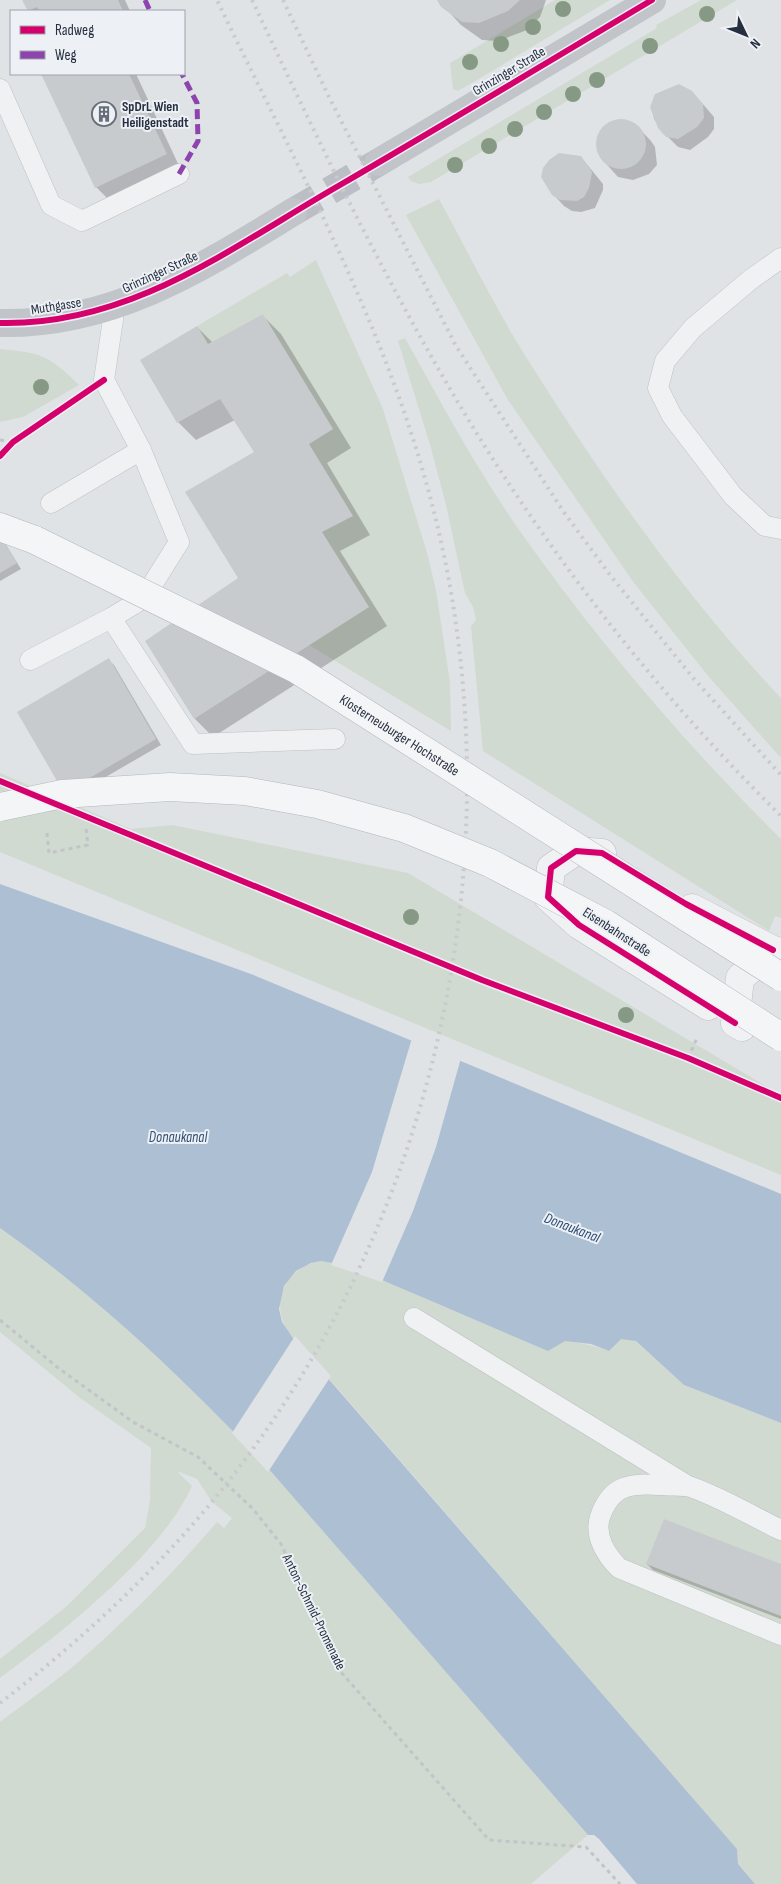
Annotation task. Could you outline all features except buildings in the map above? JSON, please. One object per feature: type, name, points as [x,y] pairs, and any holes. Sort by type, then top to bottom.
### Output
[{"type":"highway","name":"Klosterneuburger Hochstraße","points":[[0,527],[35,540],[296,669],[781,977]]},
{"type":"highway","points":[[0,807],[62,794],[170,787],[245,791],[317,804],[404,828],[490,863],[606,924],[781,1037]]},
{"type":"street","name":"Grinzinger Straße","points":[[379,162],[652,0]]},
{"type":"street","name":"Grinzinger Straße","points":[[115,306],[172,283],[293,212]]},
{"type":"street","name":"Muthgasse","points":[[0,322],[26,323],[61,318],[115,306]]},
{"type":"street","name":"Eisenbahnstraße","points":[[735,1023],[740,978],[777,951],[686,904],[602,854],[576,851],[551,868],[548,896],[579,925],[735,1023],[781,1048]]},
{"type":"lane","points":[[0,89],[51,205],[82,221],[179,174]]},
{"type":"lane","points":[[781,258],[750,280],[694,328],[665,361],[658,388],[672,416],[733,496],[765,526],[781,530]]},
{"type":"lane","points":[[30,660],[111,618],[144,598],[179,542],[141,450],[104,380],[115,306]]},
{"type":"lane","points":[[51,503],[141,450]]},
{"type":"lane","points":[[111,618],[192,744],[336,739]]},
{"type":"lane","points":[[414,1318],[689,1486],[781,1530]]},
{"type":"lane","points":[[689,1486],[634,1484],[617,1490],[605,1505],[599,1520],[600,1538],[607,1556],[619,1568],[781,1634]]},
{"type":"path","points":[[0,456],[13,442],[104,380]]},
{"type":"path","points":[[0,440],[13,442]]},
{"type":"path","points":[[47,836],[49,853],[88,845],[86,830]]},
{"type":"path","points":[[679,1054],[696,1062]]},
{"type":"shaded area","points":[[555,0],[610,0],[458,91],[453,89],[450,63]]},
{"type":"shaded area","points":[[701,0],[737,0],[431,182],[419,184],[411,181],[408,177],[657,28],[656,25]]},
{"type":"shaded area","points":[[439,199],[515,339],[575,433],[639,525],[707,614],[781,698],[781,758],[709,677],[634,583],[508,400],[406,215]]},
{"type":"shaded area","points":[[316,260],[383,409],[427,553],[436,590],[450,683],[451,731],[309,645],[369,607],[322,532],[309,444],[333,429],[263,314],[208,344],[197,326],[287,273],[290,277]]},
{"type":"shaded area","points":[[405,338],[485,478],[545,566],[641,688],[709,765],[781,839],[781,918],[775,916],[769,931],[483,751],[471,626],[476,620],[473,607],[465,593],[446,505],[431,448],[398,341]]},
{"type":"shaded area","points":[[0,349],[26,352],[44,357],[59,367],[79,385],[23,417],[0,422]]},
{"type":"shaded area","points":[[0,773],[131,829],[172,825],[408,873],[781,1095],[781,1175],[0,852]]},
{"type":"shaded area","points":[[0,1228],[72,1282],[140,1341],[267,1467],[588,1835],[531,1884],[0,1884],[0,1722],[95,1647],[184,1560],[217,1522],[224,1528],[232,1518],[212,1502],[197,1479],[177,1471],[192,1486],[158,1539],[134,1565],[79,1616],[0,1678],[0,1659],[67,1606],[145,1528],[150,1500],[151,1448],[80,1398],[0,1332]]},
{"type":"shaded area","points":[[321,1261],[360,1270],[482,1321],[586,1344],[609,1351],[621,1338],[636,1341],[684,1385],[781,1423],[781,1884],[755,1884],[738,1864],[737,1849],[287,1330],[282,1319],[280,1307],[281,1296],[285,1286],[299,1270],[309,1264]]},
{"type":"water","name":"Donaukanal","points":[[0,884],[251,974],[781,1194],[781,1423],[684,1385],[636,1341],[621,1339],[609,1351],[591,1344],[565,1341],[548,1351],[382,1280],[332,1263],[321,1261],[311,1263],[296,1271],[284,1286],[279,1309],[282,1322],[293,1338],[737,1849],[738,1864],[755,1884],[637,1884],[599,1839],[594,1835],[588,1835],[267,1467],[236,1435],[172,1371],[106,1311],[72,1282],[0,1228]]},
{"type":"pier","points":[[412,1038],[461,1058],[436,1147],[413,1211],[382,1282],[331,1265],[372,1172]]},
{"type":"pier","points":[[295,1336],[331,1376],[268,1472],[232,1433]]},
{"type":"tunnel","points":[[293,212],[379,162]]},
{"type":"railway","points":[[0,1703],[36,1675],[104,1615],[137,1584],[199,1518],[255,1446],[323,1339],[378,1225],[420,1106],[449,983],[465,858],[466,731],[453,605],[426,482],[407,419],[359,297],[304,177],[217,0]]},
{"type":"railway","points":[[252,0],[324,150],[399,298],[453,394],[524,507],[563,562],[646,668],[734,769],[781,816]]},
{"type":"railway","points":[[283,0],[329,97],[456,346],[563,511],[610,575],[694,679],[781,775]]},
{"type":"marked path","points":[[145,0],[150,10]]},
{"type":"marked path","points":[[179,174],[198,141],[197,103],[183,75]]},
{"type":"cycle path","points":[[0,323],[48,320],[93,311],[137,297],[179,278],[220,257],[652,0]]},
{"type":"cycle path","points":[[0,456],[13,442],[104,380]]},
{"type":"cycle path","points":[[0,781],[482,980],[688,1058],[781,1098]]},
{"type":"cycle path","points":[[735,1023],[579,925],[548,897],[551,868],[576,851],[602,853],[686,904],[773,950]]},
{"type":"place","name":"SpDrL Wien Heiligenstadt","points":[[104,114]]}]
